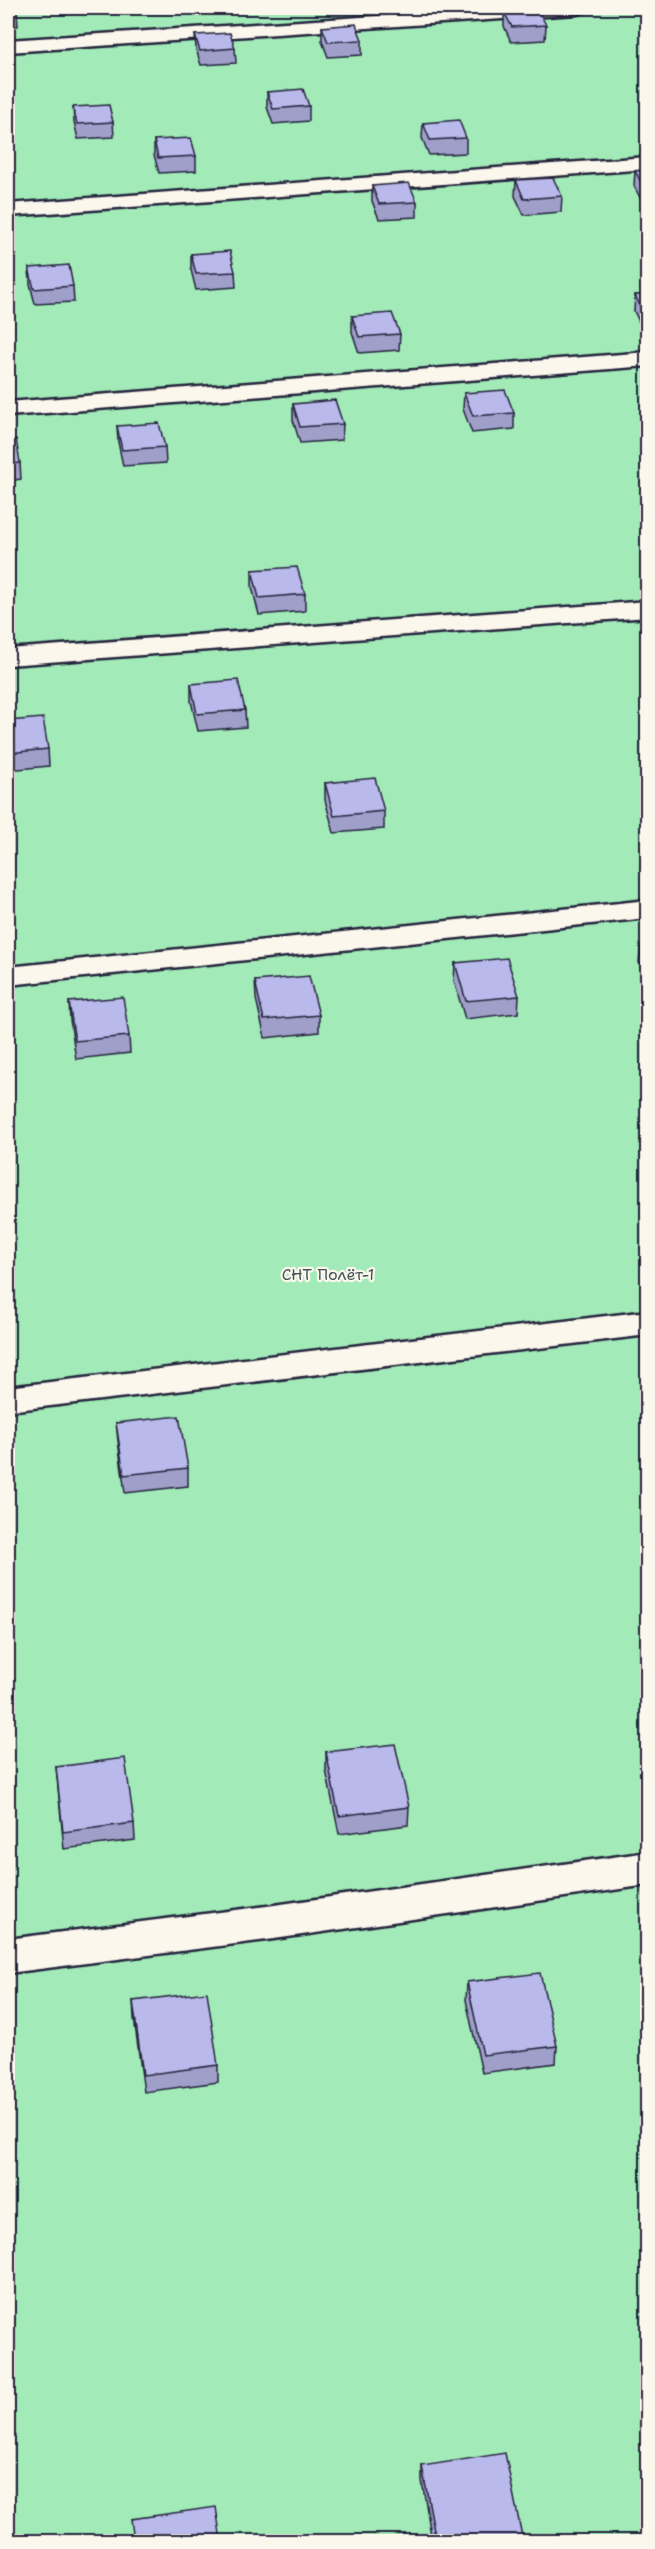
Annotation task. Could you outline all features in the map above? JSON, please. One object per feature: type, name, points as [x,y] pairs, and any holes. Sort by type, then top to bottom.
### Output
[{"type":"lane","points":[[8,46],[577,8]]},
{"type":"lane","points":[[8,210],[648,163]]},
{"type":"lane","points":[[8,409],[648,359]]},
{"type":"lane","points":[[8,657],[648,609]]},
{"type":"lane","points":[[8,976],[648,909]]},
{"type":"lane","points":[[8,1399],[648,1323]]},
{"type":"lane","points":[[8,1956],[267,1923],[648,1868]]},
{"type":"green space","name":"СНТ Полёт-1","points":[[8,8],[647,8],[647,2541],[8,2541]]},
{"type":"building","points":[[8,8],[16,8],[17,11],[8,12]]},
{"type":"building","points":[[538,10],[546,25],[512,27],[504,12]]},
{"type":"building","points":[[356,24],[362,40],[328,42],[322,27]]},
{"type":"building","points":[[230,33],[235,48],[200,51],[195,35]]},
{"type":"building","points":[[303,89],[309,106],[273,109],[267,92]]},
{"type":"building","points":[[109,105],[113,122],[77,124],[73,107]]},
{"type":"building","points":[[459,120],[466,138],[430,140],[423,123]]},
{"type":"building","points":[[191,138],[196,156],[158,158],[154,140]]},
{"type":"building","points":[[648,170],[648,189],[645,189],[635,171]]},
{"type":"building","points":[[553,178],[562,196],[524,199],[516,180]]},
{"type":"building","points":[[409,183],[417,202],[379,204],[372,186]]},
{"type":"building","points":[[230,251],[235,272],[196,274],[191,254]]},
{"type":"building","points":[[69,265],[73,286],[34,289],[29,268]]},
{"type":"building","points":[[635,295],[648,295],[648,316],[645,316]]},
{"type":"building","points":[[392,313],[400,334],[359,337],[352,316]]},
{"type":"building","points":[[505,390],[514,413],[473,416],[464,393]]},
{"type":"building","points":[[335,400],[343,424],[300,427],[293,404]]},
{"type":"building","points":[[159,423],[165,447],[122,450],[117,426]]},
{"type":"building","points":[[8,439],[16,439],[20,463],[8,464]]},
{"type":"building","points":[[297,567],[305,594],[259,598],[252,570]]},
{"type":"building","points":[[238,680],[245,710],[197,714],[191,684]]},
{"type":"building","points":[[43,718],[48,749],[8,753],[8,721]]},
{"type":"building","points":[[375,778],[384,811],[334,816],[325,783]]},
{"type":"building","points":[[648,944],[648,963],[641,945]]},
{"type":"building","points":[[507,958],[519,996],[466,1001],[455,963]]},
{"type":"building","points":[[309,976],[319,1015],[264,1020],[255,981]]},
{"type":"building","points":[[123,997],[129,1036],[75,1041],[69,1002]]},
{"type":"building","points":[[179,1416],[188,1468],[124,1475],[116,1423]]},
{"type":"building","points":[[395,1744],[409,1807],[339,1816],[326,1752]]},
{"type":"building","points":[[125,1758],[134,1823],[63,1832],[56,1767]]},
{"type":"building","points":[[540,1973],[557,2046],[483,2055],[467,1982]]},
{"type":"building","points":[[207,1992],[218,2065],[143,2075],[133,2001]]},
{"type":"building","points":[[505,2453],[523,2541],[436,2541],[422,2466]]},
{"type":"building","points":[[216,2507],[221,2541],[134,2541],[131,2519]]}]
